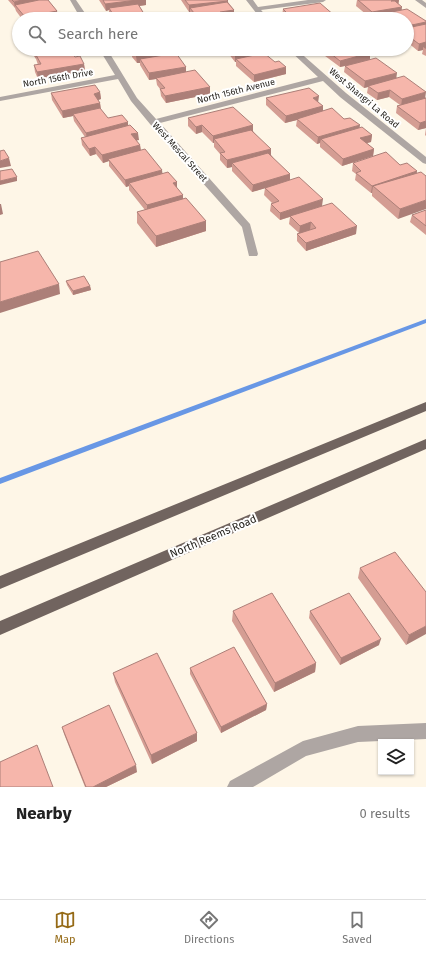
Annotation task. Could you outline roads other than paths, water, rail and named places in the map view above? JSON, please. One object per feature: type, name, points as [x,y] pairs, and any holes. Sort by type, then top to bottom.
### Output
[{"type":"main road","points":[[0,583],[426,406]]},
{"type":"main road","name":"North Reems Road","points":[[0,628],[426,444]]},
{"type":"street","points":[[73,0],[81,12]]},
{"type":"street","points":[[249,0],[258,12]]},
{"type":"street","points":[[256,9],[323,0]]},
{"type":"street","points":[[418,0],[426,6]]},
{"type":"street","name":"West Mescal Street","points":[[107,56],[134,99],[247,226],[254,254]]},
{"type":"street","name":"West Shangri La Road","points":[[300,56],[343,95],[426,161]]},
{"type":"street","name":"North 156th Drive","points":[[0,99],[120,76]]},
{"type":"street","name":"North 156th Avenue","points":[[153,122],[324,78]]},
{"type":"street","points":[[236,787],[303,749],[358,734],[426,731]]},
{"type":"waterway","points":[[0,481],[426,321]]}]
